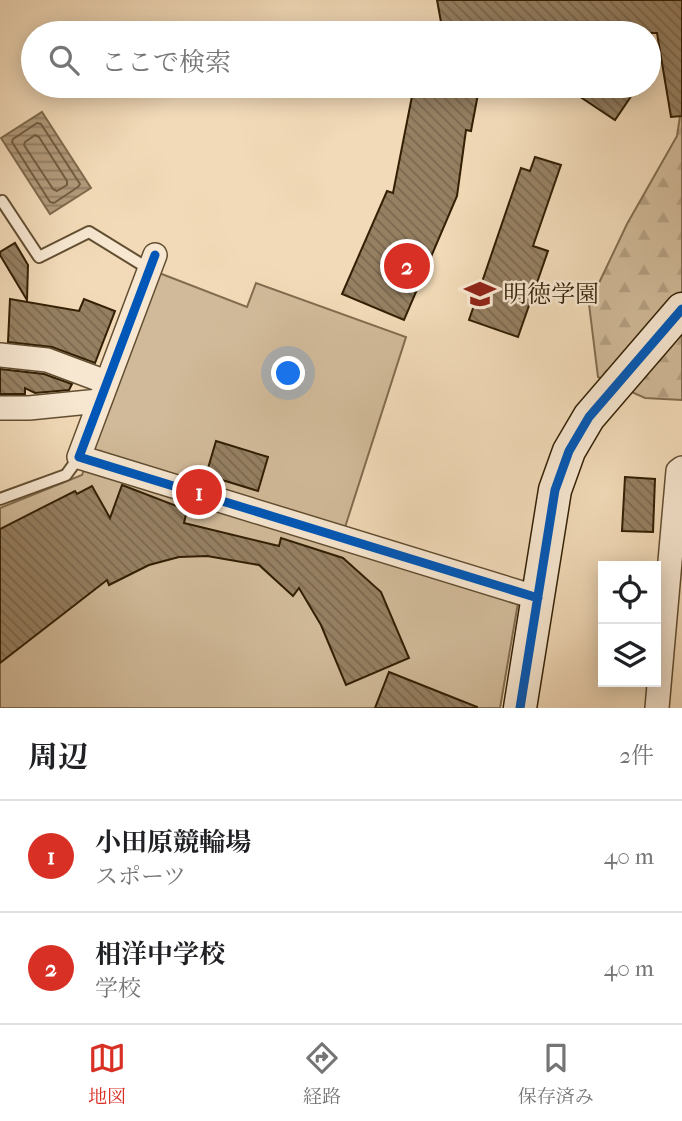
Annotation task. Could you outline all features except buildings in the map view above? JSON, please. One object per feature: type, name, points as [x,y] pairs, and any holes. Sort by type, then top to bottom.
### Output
[{"type":"street","points":[[152,262],[79,457],[538,598]]},
{"type":"street","points":[[520,708],[555,490],[569,451],[589,416],[682,309]]},
{"type":"street","points":[[0,355],[47,360],[102,392]]},
{"type":"street","points":[[0,408],[29,408],[102,392]]},
{"type":"street","points":[[657,708],[678,471],[682,468]]},
{"type":"lane","points":[[0,202],[2,201],[39,257],[89,232],[152,262]]},
{"type":"lane","points":[[0,499],[66,475],[79,457]]},
{"type":"green space","points":[[682,103],[682,400],[645,398],[598,377],[589,304],[627,224],[677,136]]},
{"type":"green space","points":[[154,271],[247,307],[256,283],[406,337],[339,546],[518,603],[500,708],[0,708],[0,508],[82,475]]},
{"type":"water","points":[[42,112],[91,188],[50,214],[1,138]]},
{"type":"cycle path","points":[[155,255],[79,457],[538,598]]},
{"type":"cycle path","points":[[520,708],[555,490],[569,451],[589,417],[682,309]]},
{"type":"place","name":"相洋中学校","points":[[407,266]]},
{"type":"place","name":"明徳学園","points":[[480,294]]},
{"type":"place","name":"小田原競輪場","points":[[199,492]]}]
